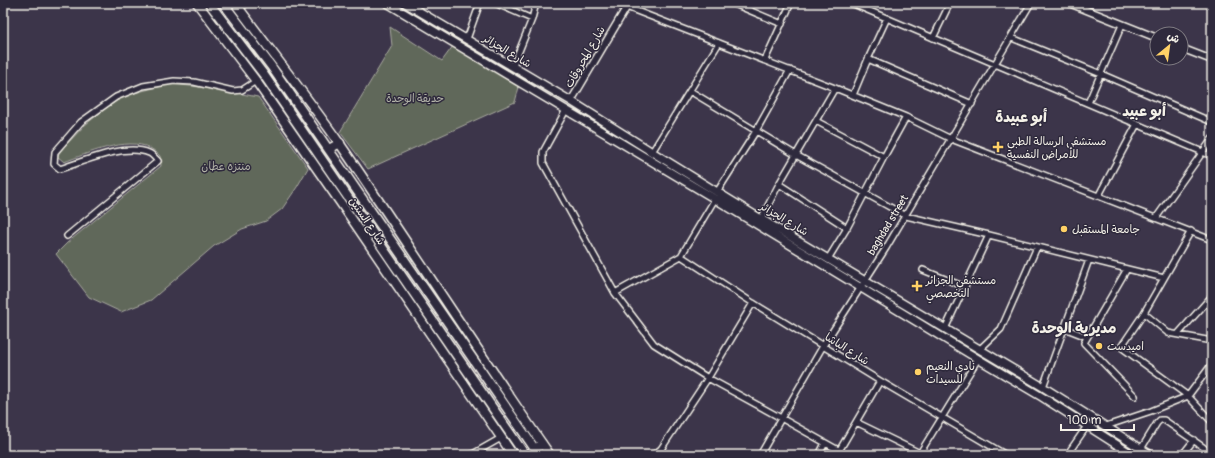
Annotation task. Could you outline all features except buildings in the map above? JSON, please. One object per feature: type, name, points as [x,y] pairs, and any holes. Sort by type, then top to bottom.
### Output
[{"type":"main road","name":"شارع الستين","points":[[197,3],[390,259],[525,455]]},
{"type":"main road","name":"شارع الستين","points":[[209,3],[264,75],[513,455]]},
{"type":"main road","name":"شارع الستين","points":[[223,3],[271,66],[537,452]]},
{"type":"main road","name":"شارع الجزائر","points":[[387,3],[566,110],[828,258],[1043,386],[1151,455]]},
{"type":"main road","name":"شارع الجزائر","points":[[405,3],[571,101],[861,288],[1042,397],[1133,455]]},
{"type":"main road","name":"شارع الستين","points":[[237,6],[278,58],[340,144],[550,455]]},
{"type":"main road","points":[[416,21],[421,13]]},
{"type":"main road","points":[[566,110],[571,101]]},
{"type":"main road","points":[[329,149],[340,144]]},
{"type":"main road","points":[[390,259],[400,254]]},
{"type":"main road","points":[[1042,397],[1043,386]]},
{"type":"main road","points":[[537,452],[542,444]]},
{"type":"street","points":[[237,6],[247,3]]},
{"type":"street","points":[[467,40],[480,3]]},
{"type":"street","points":[[495,3],[532,19]]},
{"type":"street","points":[[513,66],[532,19],[536,3]]},
{"type":"street","points":[[616,3],[627,5],[719,43],[853,95],[906,117],[951,139],[1212,240]]},
{"type":"street","points":[[732,3],[782,24]]},
{"type":"street","points":[[765,60],[791,3]]},
{"type":"street","points":[[851,3],[1212,156]]},
{"type":"street","points":[[933,38],[950,3]]},
{"type":"street","name":"baghdad street","points":[[760,455],[823,346],[906,216],[1012,38],[1031,3]]},
{"type":"street","points":[[1069,3],[1149,35]]},
{"type":"street","name":"شارع المحروقات","points":[[571,101],[627,5]]},
{"type":"street","points":[[853,95],[887,18]]},
{"type":"street","points":[[1088,103],[1122,25]]},
{"type":"street","points":[[1012,38],[1101,74],[1212,122]]},
{"type":"street","points":[[652,152],[719,43]]},
{"type":"street","points":[[1189,51],[1212,60]]},
{"type":"street","points":[[868,59],[972,104]]},
{"type":"street","points":[[615,293],[681,256],[716,195],[756,131],[790,70]]},
{"type":"street","points":[[67,236],[158,161],[150,153],[136,149],[120,150],[60,168],[54,164],[55,152],[80,122],[116,97],[143,86],[181,81],[194,82],[233,91],[242,90],[256,81]]},
{"type":"street","points":[[761,219],[779,184],[835,88]]},
{"type":"street","points":[[690,91],[796,155],[906,216],[1164,278]]},
{"type":"street","points":[[566,110],[543,152],[543,163],[615,293],[654,344],[708,378],[847,455]]},
{"type":"street","points":[[828,258],[847,228],[906,117]]},
{"type":"street","points":[[816,121],[884,157]]},
{"type":"street","points":[[1099,195],[1137,124]]},
{"type":"street","points":[[1156,218],[1212,140]]},
{"type":"street","points":[[779,184],[847,228]]},
{"type":"street","points":[[1191,232],[1144,313],[1121,348],[1188,396],[1212,422]]},
{"type":"street","points":[[945,328],[989,235]]},
{"type":"street","points":[[980,349],[1001,329],[1037,248]]},
{"type":"street","name":"شارع الباشا","points":[[681,256],[753,303],[880,381],[1006,455]]},
{"type":"street","points":[[1043,386],[1089,260]]},
{"type":"street","points":[[1127,269],[1084,342],[1135,396]]},
{"type":"street","points":[[923,270],[965,288]]},
{"type":"street","points":[[1178,334],[1212,296]]},
{"type":"street","points":[[653,455],[661,449],[708,378],[753,303]]},
{"type":"street","points":[[1144,313],[1168,333],[1212,341]]},
{"type":"street","points":[[1064,328],[1087,338]]},
{"type":"street","points":[[856,422],[922,454],[941,417],[978,359]]},
{"type":"street","points":[[1106,426],[1151,411],[1188,396],[1212,364]]},
{"type":"street","points":[[839,451],[880,381]]},
{"type":"street","points":[[1141,449],[1160,420],[1164,420],[1194,440],[1211,455]]},
{"type":"street","points":[[1067,455],[1087,426]]},
{"type":"street","points":[[471,455],[501,438]]},
{"type":"street","points":[[1182,455],[1194,440]]},
{"type":"street","points":[[818,455],[825,443]]},
{"type":"street","points":[[661,449],[665,455]]},
{"type":"green space","name":"حديقة الوحدة","points":[[390,27],[442,61],[453,46],[519,87],[515,102],[368,169],[340,132],[392,46]]},
{"type":"green space","name":"منتزه عطان","points":[[170,84],[210,88],[258,97],[308,168],[282,209],[266,221],[242,229],[214,246],[151,300],[121,312],[89,297],[56,254],[67,243],[161,166],[160,156],[150,148],[130,144],[118,145],[95,151],[64,162],[57,156],[85,125],[106,108],[126,95]]},
{"type":"place","name":"مستشفى الرسالة الطبي للأمراض النفسية","points":[[998,147]]},
{"type":"place","name":"جامعة المستقبل","points":[[1064,229]]},
{"type":"place","name":"مستشفى الجزائر التخصصي","points":[[917,286]]},
{"type":"place","name":"اميدست","points":[[1099,346]]},
{"type":"place","name":"نادي النعيم للسيدات","points":[[918,372]]},
{"type":"district","name":"أبو عبيد","points":[[1144,111]]},
{"type":"district","name":"أبو عبيدة","points":[[1021,117]]},
{"type":"district","name":"مديرية الوحدة","points":[[1074,328]]}]
